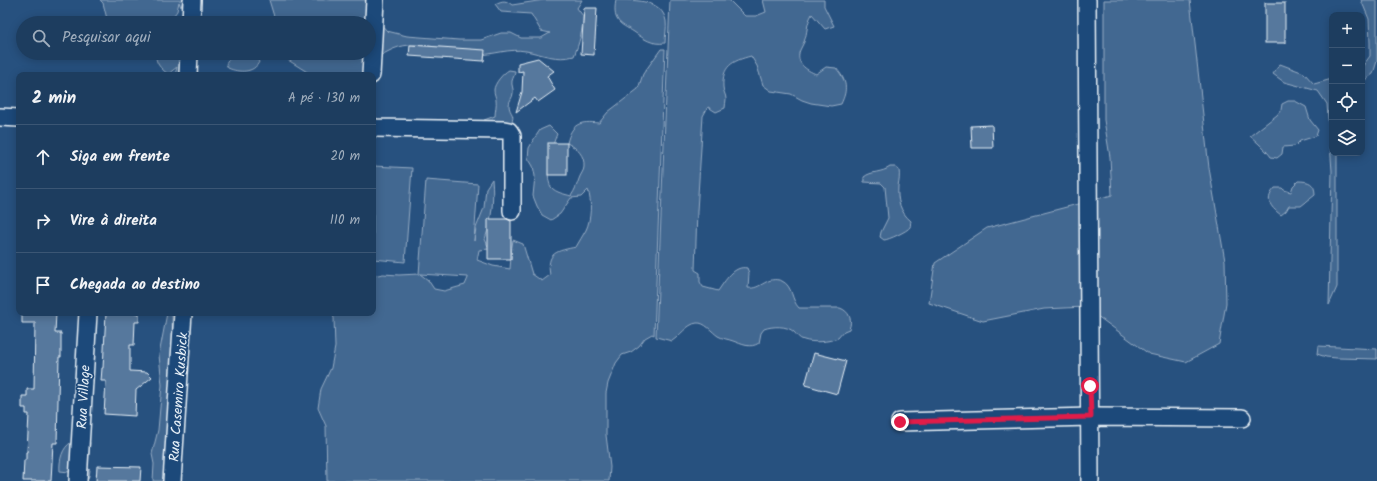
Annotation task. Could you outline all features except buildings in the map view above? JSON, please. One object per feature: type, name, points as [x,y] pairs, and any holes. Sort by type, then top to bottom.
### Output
[{"type":"street","points":[[191,16],[192,0]]},
{"type":"street","points":[[373,16],[374,0]]},
{"type":"street","points":[[1087,0],[1091,417],[1090,481]]},
{"type":"street","points":[[188,72],[189,60]]},
{"type":"street","points":[[371,72],[372,60]]},
{"type":"street","points":[[0,116],[16,118]]},
{"type":"street","points":[[376,128],[509,131],[512,136],[512,211]]},
{"type":"street","name":"Rua Village","points":[[78,481],[88,316]]},
{"type":"street","name":"Rua Casemiro Kusbick","points":[[172,481],[183,316]]},
{"type":"street","points":[[900,422],[1091,417],[1242,418]]},
{"type":"shaded area","points":[[100,0],[183,0],[181,7],[179,2],[177,11],[173,16],[106,16],[103,3]]},
{"type":"shaded area","points":[[269,0],[370,0],[370,12],[374,16],[274,16]]},
{"type":"shaded area","points":[[544,0],[582,0],[577,8],[583,16],[583,21],[578,47],[574,56],[562,58],[520,50],[477,55],[420,45],[398,47],[376,59],[376,19],[387,31],[407,36],[481,40],[501,33],[511,33],[521,38],[541,38],[550,33],[541,31],[531,14],[501,12],[495,4],[502,1],[506,1],[512,5]]},
{"type":"shaded area","points":[[616,0],[640,1],[654,5],[659,9],[664,14],[666,21],[665,43],[648,41],[620,23],[615,15]]},
{"type":"shaded area","points":[[670,0],[729,0],[745,16],[756,16],[766,12],[763,0],[824,0],[824,6],[834,26],[825,29],[812,14],[804,42],[800,50],[799,59],[805,68],[816,74],[826,67],[836,68],[845,85],[845,94],[841,104],[831,106],[811,103],[791,94],[771,91],[763,85],[757,66],[751,56],[734,62],[726,69],[723,80],[723,88],[726,96],[725,108],[716,112],[708,107],[703,116],[695,270],[700,273],[700,282],[703,287],[718,291],[734,271],[747,268],[749,273],[748,288],[757,287],[772,280],[782,281],[788,286],[796,305],[799,308],[843,309],[848,314],[851,322],[849,329],[844,331],[838,338],[816,342],[808,341],[801,339],[787,328],[771,327],[764,329],[761,333],[759,343],[749,346],[720,337],[700,323],[693,324],[672,341],[656,337]]},
{"type":"shaded area","points":[[1104,0],[1190,0],[1209,168],[1225,261],[1226,303],[1219,344],[1186,362],[1149,354],[1085,307],[1044,309],[983,321],[929,303],[935,263],[987,228],[1112,195],[1110,157],[1104,120]]},
{"type":"shaded area","points":[[1361,0],[1377,0],[1377,61],[1373,74],[1365,80],[1365,63],[1370,56],[1369,19]]},
{"type":"shaded area","points":[[661,49],[665,49],[654,335],[652,334],[645,338],[639,346],[631,352],[622,355],[616,363],[608,383],[606,393],[606,435],[610,467],[609,481],[327,481],[326,426],[318,408],[321,389],[331,368],[335,347],[333,316],[376,316],[376,275],[419,274],[426,180],[478,184],[474,241],[476,228],[484,208],[486,188],[492,179],[492,209],[485,239],[489,249],[479,250],[477,260],[493,266],[510,269],[513,240],[523,244],[532,274],[542,281],[550,275],[549,267],[551,257],[563,250],[576,247],[584,234],[589,221],[590,199],[588,190],[581,197],[571,198],[560,214],[551,220],[542,215],[533,196],[535,176],[533,166],[528,158],[529,148],[540,130],[549,126],[557,134],[550,160],[548,175],[549,182],[555,191],[571,196],[580,178],[584,163],[580,152],[567,143],[571,131],[574,127],[582,123],[599,123],[608,112],[638,89],[643,74]],"holes":[[[420,274],[468,278],[465,285],[444,291],[434,289],[428,280]]]},
{"type":"shaded area","points":[[156,60],[190,60],[189,72],[176,72],[177,67],[171,72],[166,72]]},
{"type":"shaded area","points":[[228,60],[258,60],[259,62],[257,66],[246,71],[237,71],[228,68],[226,64]]},
{"type":"shaded area","points":[[288,60],[375,60],[371,63],[366,72],[307,72]]},
{"type":"shaded area","points":[[1280,64],[1304,73],[1314,84],[1329,80],[1329,131],[1327,104],[1318,91],[1284,82],[1273,74]]},
{"type":"shaded area","points":[[509,70],[515,71],[512,80],[513,95],[509,105],[513,116],[512,121],[510,125],[484,125],[484,120],[495,116],[496,102],[494,88],[499,79]]},
{"type":"shaded area","points":[[1288,101],[1295,101],[1306,107],[1310,120],[1318,130],[1316,136],[1300,141],[1295,146],[1283,147],[1282,154],[1277,158],[1271,157],[1250,136],[1277,115],[1281,110],[1282,104]]},
{"type":"shaded area","points":[[1331,156],[1337,156],[1337,287],[1329,305],[1332,171]]},
{"type":"shaded area","points":[[376,166],[412,168],[405,262],[376,259]]},
{"type":"shaded area","points":[[890,167],[895,167],[899,170],[899,201],[904,214],[911,221],[910,227],[906,231],[884,240],[880,237],[888,218],[885,187],[881,183],[864,182],[864,177]]},
{"type":"shaded area","points":[[1298,181],[1308,182],[1313,185],[1315,195],[1301,206],[1289,206],[1281,215],[1271,205],[1269,199],[1272,192],[1275,188],[1282,188],[1291,192],[1293,186]]},
{"type":"shaded area","points":[[166,316],[172,316],[173,359],[167,481],[153,481],[154,464],[152,454],[158,430],[162,385],[159,355]]},
{"type":"shaded area","points":[[1318,346],[1377,349],[1377,359],[1326,357],[1317,354]]},
{"type":"shaded area","points":[[88,438],[90,443],[89,454],[84,455],[86,466],[90,470],[88,478],[85,478],[71,470],[69,472],[60,471],[61,459],[66,447],[72,442]]},
{"type":"route","points":[[900,422],[1091,417],[1090,386]]}]
